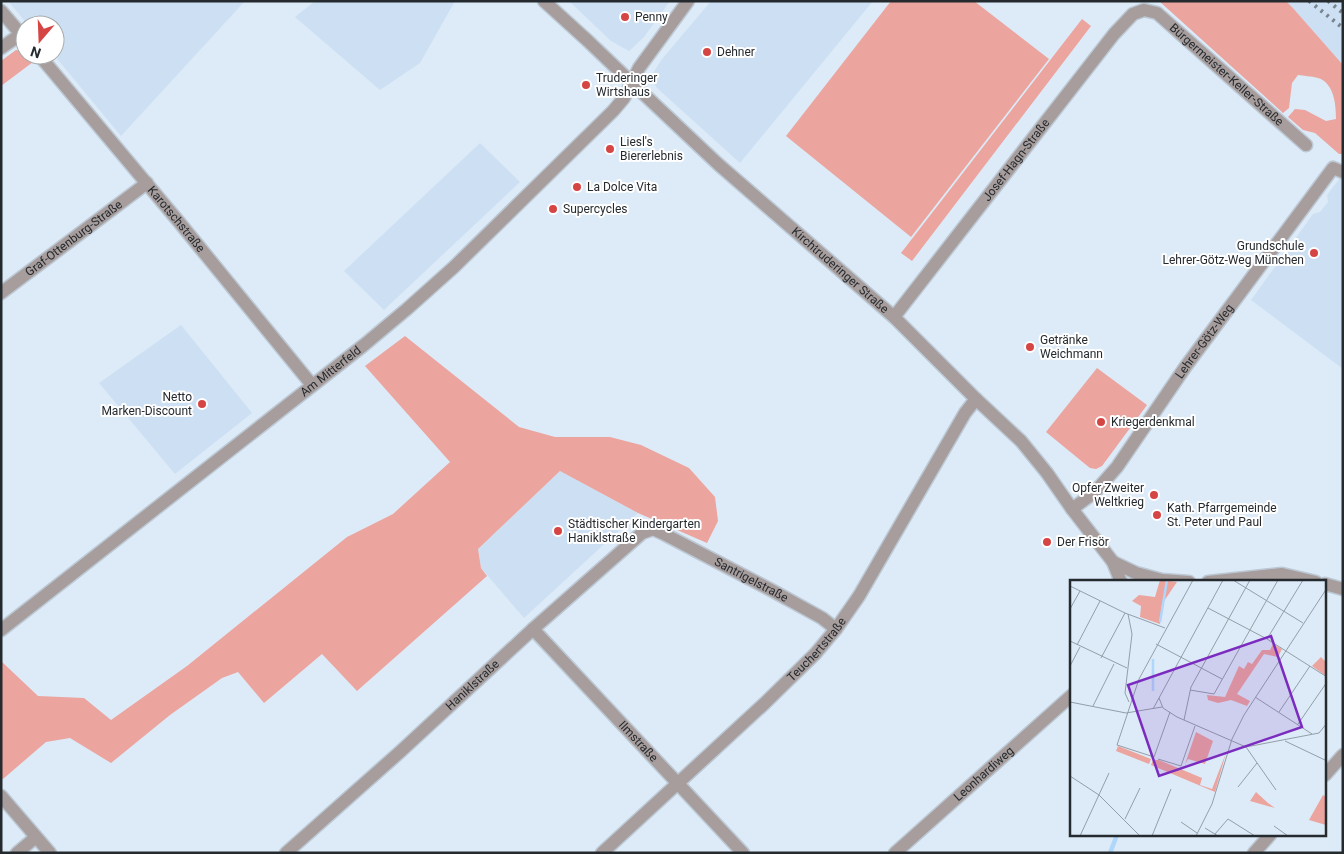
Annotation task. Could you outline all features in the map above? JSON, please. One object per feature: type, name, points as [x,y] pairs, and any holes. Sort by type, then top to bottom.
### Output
[{"type":"street","name":"Kirchtruderinger Straße","points":[[544,1],[588,40],[718,164],[894,317],[1021,441],[1113,562]]},
{"type":"street","name":"Am Mitterfeld","points":[[1,630],[407,309],[454,267],[613,111],[624,98],[639,68],[688,1]]},
{"type":"street","name":"Bürgermeister-Keller-Straße","points":[[1144,10],[1157,13],[1306,144]]},
{"type":"street","name":"Josef-Hagn-Straße","points":[[894,317],[1114,34],[1133,14],[1144,10]]},
{"type":"street","points":[[1,11],[15,27]]},
{"type":"street","points":[[1,48],[15,40]]},
{"type":"street","name":"Karotschstraße","points":[[47,65],[180,222],[312,385]]},
{"type":"street","name":"Lehrer-Götz-Weg","points":[[1072,509],[1095,492],[1117,467],[1186,366],[1338,170]]},
{"type":"street","name":"Graf-Ottenburg-Straße","points":[[1,293],[147,183]]},
{"type":"street","name":"Teuchertstraße","points":[[602,853],[771,698],[815,654],[836,629],[859,596],[965,413],[976,399]]},
{"type":"street","name":"Haniklstraße","points":[[286,853],[642,533],[653,529],[664,534]]},
{"type":"street","name":"Santrigelstraße","points":[[664,534],[806,609],[836,629]]},
{"type":"street","points":[[1113,562],[1120,580]]},
{"type":"street","points":[[1113,562],[1136,573],[1162,580]]},
{"type":"street","points":[[1226,580],[1282,574],[1308,580]]},
{"type":"street","points":[[1326,584],[1343,589]]},
{"type":"street","name":"Ilmstraße","points":[[533,629],[743,853]]},
{"type":"street","name":"Leonhardiweg","points":[[895,853],[1070,697]]},
{"type":"street","points":[[1326,774],[1343,755]]},
{"type":"street","points":[[1,796],[50,853]]},
{"type":"street","points":[[1254,853],[1269,836]]},
{"type":"street","points":[[18,853],[36,837]]},
{"type":"shaded area","points":[[8,1],[245,1],[121,136],[62,65],[65,65],[65,15],[20,15]]},
{"type":"shaded area","points":[[315,1],[455,1],[420,63],[380,90],[295,17]]},
{"type":"shaded area","points":[[569,1],[670,1],[644,37],[629,51],[611,41]]},
{"type":"shaded area","points":[[711,1],[873,1],[740,163],[657,88],[650,78],[662,59]]},
{"type":"shaded area","points":[[891,1],[974,1],[1049,59],[911,237],[786,136]]},
{"type":"shaded area","points":[[1159,1],[1286,1],[1343,65],[1343,154],[1339,154],[1315,133],[1303,130],[1288,117],[1295,109],[1305,110],[1326,121],[1336,119],[1333,95],[1328,84],[1315,77],[1298,75],[1292,83],[1289,108],[1283,113]]},
{"type":"shaded area","points":[[1286,1],[1343,1],[1343,65],[1292,7]]},
{"type":"shaded area","points":[[1082,19],[1091,26],[912,261],[901,253]]},
{"type":"shaded area","points":[[15,51],[15,65],[29,65],[1,86],[1,61]]},
{"type":"shaded area","points":[[480,143],[520,182],[384,310],[344,271]]},
{"type":"shaded area","name":"Grundschule Lehrer-Götz-Weg München","points":[[1340,178],[1343,179],[1343,369],[1251,300],[1313,214],[1320,212],[1328,202],[1327,195]]},
{"type":"shaded area","points":[[181,325],[252,413],[175,474],[99,383]]},
{"type":"shaded area","points":[[405,336],[519,427],[555,437],[610,437],[641,445],[689,468],[715,497],[718,521],[707,543],[638,513],[560,471],[478,549],[481,568],[487,576],[357,691],[322,654],[264,703],[238,672],[222,678],[170,715],[111,763],[70,738],[46,742],[3,779],[1,777],[1,661],[38,696],[84,698],[111,720],[187,666],[347,537],[393,514],[450,462],[365,366]]},
{"type":"shaded area","points":[[1097,368],[1147,405],[1102,466],[1096,469],[1090,468],[1046,432]]},
{"type":"shaded area","name":"Städtischer Kindergarten Haniklstraße","points":[[560,471],[638,513],[524,618],[481,568],[478,549]]},
{"type":"waterway","points":[[1110,853],[1117,836]]},
{"type":"railway","points":[[1309,1],[1343,28]]},
{"type":"railway","points":[[1328,1],[1343,13]]},
{"type":"place","name":"Penny","points":[[625,17]]},
{"type":"place","name":"Dehner","points":[[707,52]]},
{"type":"place","name":"Truderinger Wirtshaus","points":[[586,85]]},
{"type":"place","name":"Liesl's Biererlebnis","points":[[610,149]]},
{"type":"place","name":"La Dolce Vita","points":[[577,187]]},
{"type":"place","name":"Supercycles","points":[[553,209]]},
{"type":"place","name":"Grundschule Lehrer-Götz-Weg München","points":[[1314,253]]},
{"type":"place","name":"Getränke Weichmann","points":[[1030,347]]},
{"type":"place","name":"Netto Marken-Discount","points":[[202,404]]},
{"type":"place","name":"Kriegerdenkmal","points":[[1101,422]]},
{"type":"place","name":"Opfer Zweiter Weltkrieg","points":[[1154,495]]},
{"type":"place","name":"Kath. Pfarrgemeinde St. Peter und Paul","points":[[1157,515]]},
{"type":"place","name":"Städtischer Kindergarten Haniklstraße","points":[[558,531]]},
{"type":"place","name":"Der Frisör","points":[[1047,542]]}]
